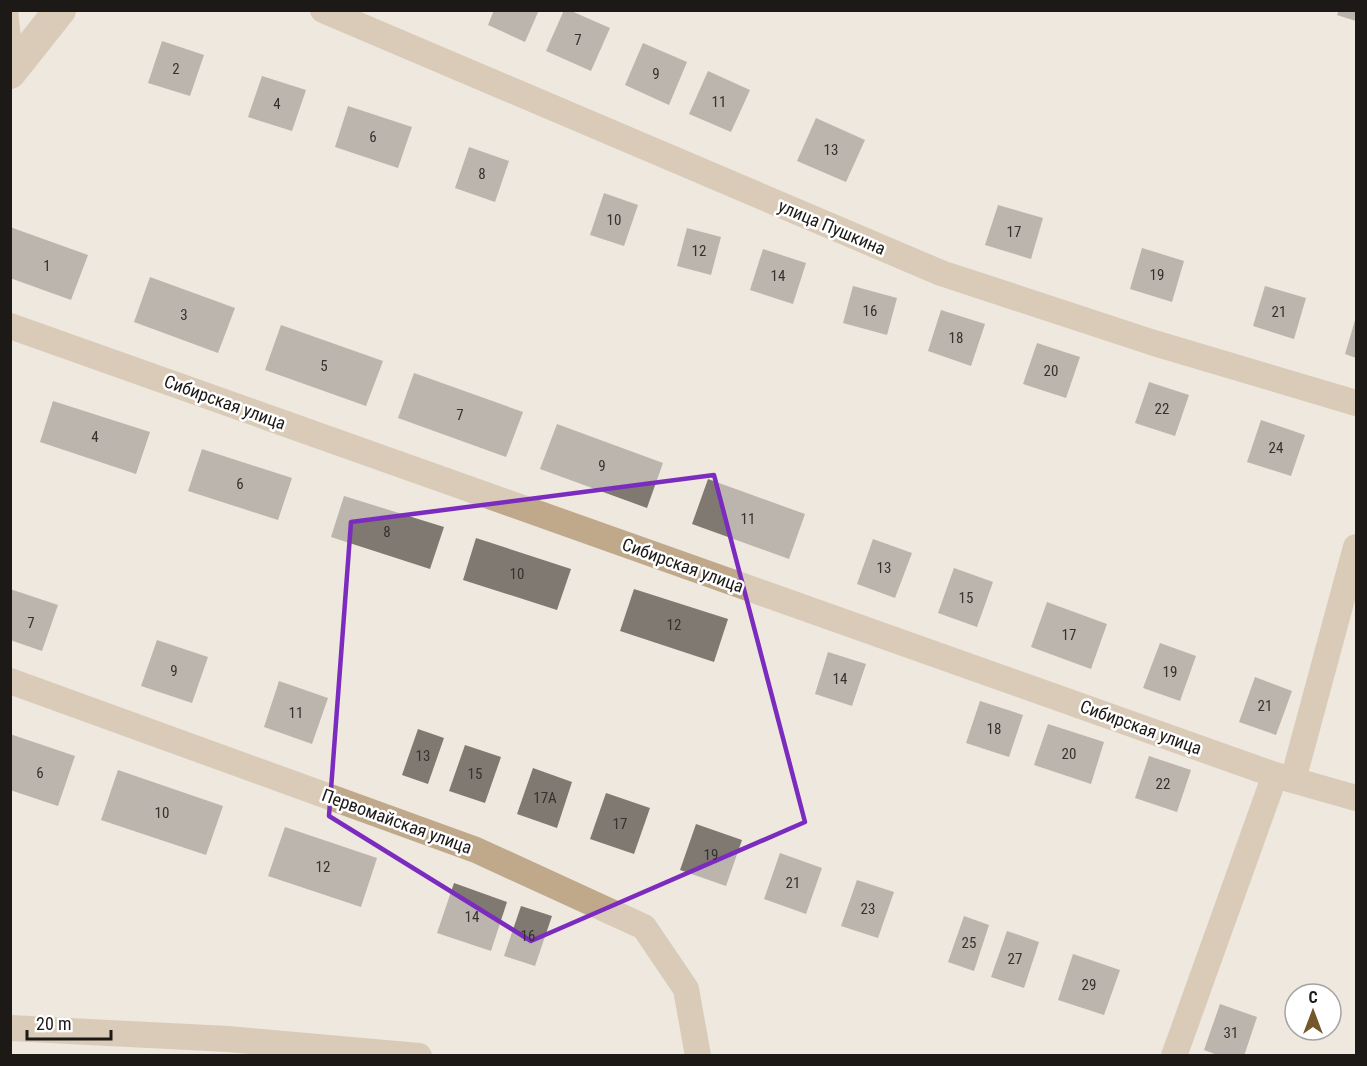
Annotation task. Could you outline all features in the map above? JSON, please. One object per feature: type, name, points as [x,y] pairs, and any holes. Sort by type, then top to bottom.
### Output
[{"type":"street","points":[[14,69],[60,10]]},
{"type":"street","name":"улица Пушкина","points":[[323,10],[941,273],[1154,343],[1356,403]]},
{"type":"street","name":"Сибирская улица","points":[[10,326],[1284,777],[1356,798]]},
{"type":"street","points":[[1174,1056],[1284,777],[1356,547]]},
{"type":"street","name":"Первомайская улица","points":[[10,681],[476,850],[644,927],[686,989],[698,1056]]},
{"type":"street","points":[[10,1028],[228,1047],[419,1056]]},
{"type":"lane","points":[[12,10],[14,69]]},
{"type":"highlighted area","points":[[714,475],[805,822],[531,941],[329,816],[351,522]]},
{"type":"building","points":[[494,10],[539,10],[525,42],[488,25]]},
{"type":"building","points":[[564,10],[569,10],[610,28],[591,71],[546,51]]},
{"type":"building","points":[[1339,10],[1356,10],[1356,21],[1337,15]]},
{"type":"building","points":[[162,41],[204,55],[190,96],[148,83]]},
{"type":"building","points":[[643,43],[687,62],[669,105],[625,85]]},
{"type":"building","points":[[708,71],[750,90],[731,132],[689,114]]},
{"type":"building","points":[[262,76],[306,90],[292,131],[248,117]]},
{"type":"building","points":[[348,106],[412,127],[398,168],[335,147]]},
{"type":"building","points":[[816,118],[865,140],[846,182],[797,161]]},
{"type":"building","points":[[469,147],[509,161],[495,202],[455,188]]},
{"type":"building","points":[[604,193],[638,205],[624,246],[590,235]]},
{"type":"building","points":[[998,205],[1043,218],[1031,259],[985,245]]},
{"type":"building","points":[[10,227],[88,255],[71,300],[10,278]]},
{"type":"building","points":[[687,228],[721,237],[711,275],[677,266]]},
{"type":"building","points":[[1142,248],[1184,261],[1172,302],[1130,289]]},
{"type":"building","points":[[763,249],[806,263],[793,304],[750,290]]},
{"type":"building","points":[[150,277],[235,308],[218,353],[134,322]]},
{"type":"building","points":[[853,286],[897,298],[887,335],[843,323]]},
{"type":"building","points":[[1265,286],[1306,298],[1294,339],[1253,326]]},
{"type":"building","points":[[941,310],[985,324],[971,366],[928,351]]},
{"type":"building","points":[[1356,317],[1356,358],[1345,354]]},
{"type":"building","points":[[281,325],[383,361],[366,406],[265,370]]},
{"type":"building","points":[[1037,343],[1080,357],[1066,398],[1023,384]]},
{"type":"building","points":[[414,373],[523,412],[506,457],[398,418]]},
{"type":"building","points":[[1149,382],[1189,395],[1175,436],[1135,423]]},
{"type":"building","points":[[53,401],[150,432],[136,474],[40,442]]},
{"type":"building","points":[[1261,420],[1305,435],[1291,476],[1247,462]]},
{"type":"building","points":[[557,424],[663,463],[647,508],[540,469]]},
{"type":"building","points":[[202,449],[292,478],[278,520],[188,491]]},
{"type":"building","points":[[708,479],[805,514],[789,559],[692,524]]},
{"type":"building","points":[[344,496],[444,527],[430,569],[331,537]]},
{"type":"building","points":[[476,538],[571,569],[557,610],[463,580]]},
{"type":"building","points":[[873,539],[912,553],[895,598],[857,584]]},
{"type":"building","points":[[954,568],[993,582],[977,627],[938,613]]},
{"type":"building","points":[[10,589],[58,605],[42,651],[10,640]]},
{"type":"building","points":[[634,589],[728,619],[714,662],[620,631]]},
{"type":"building","points":[[1047,602],[1107,624],[1091,669],[1031,647]]},
{"type":"building","points":[[157,640],[208,657],[192,703],[141,686]]},
{"type":"building","points":[[1160,643],[1196,656],[1180,701],[1143,688]]},
{"type":"building","points":[[828,652],[866,664],[852,706],[815,694]]},
{"type":"building","points":[[1255,677],[1292,691],[1276,735],[1239,722]]},
{"type":"building","points":[[279,681],[328,698],[312,744],[264,727]]},
{"type":"building","points":[[980,701],[1023,715],[1009,757],[966,743]]},
{"type":"building","points":[[1048,724],[1104,742],[1091,784],[1034,765]]},
{"type":"building","points":[[418,729],[444,738],[428,784],[402,775]]},
{"type":"building","points":[[10,734],[75,756],[58,806],[10,790]]},
{"type":"building","points":[[465,745],[501,757],[485,803],[449,791]]},
{"type":"building","points":[[1149,756],[1191,770],[1177,812],[1135,798]]},
{"type":"building","points":[[533,768],[572,782],[557,828],[517,814]]},
{"type":"building","points":[[118,770],[223,806],[206,855],[101,820]]},
{"type":"building","points":[[606,793],[650,808],[634,854],[590,839]]},
{"type":"building","points":[[696,824],[742,840],[726,886],[680,870]]},
{"type":"building","points":[[285,827],[377,858],[361,907],[268,876]]},
{"type":"building","points":[[780,853],[822,868],[806,914],[764,899]]},
{"type":"building","points":[[857,880],[894,892],[878,938],[841,926]]},
{"type":"building","points":[[454,883],[507,902],[491,951],[437,933]]},
{"type":"building","points":[[521,906],[552,916],[535,966],[504,956]]},
{"type":"building","points":[[964,916],[989,925],[974,971],[948,962]]},
{"type":"building","points":[[1007,931],[1039,942],[1024,988],[991,977]]},
{"type":"building","points":[[1073,954],[1120,970],[1104,1015],[1058,1000]]},
{"type":"building","points":[[1220,1004],[1257,1017],[1244,1056],[1220,1056],[1204,1050]]}]
